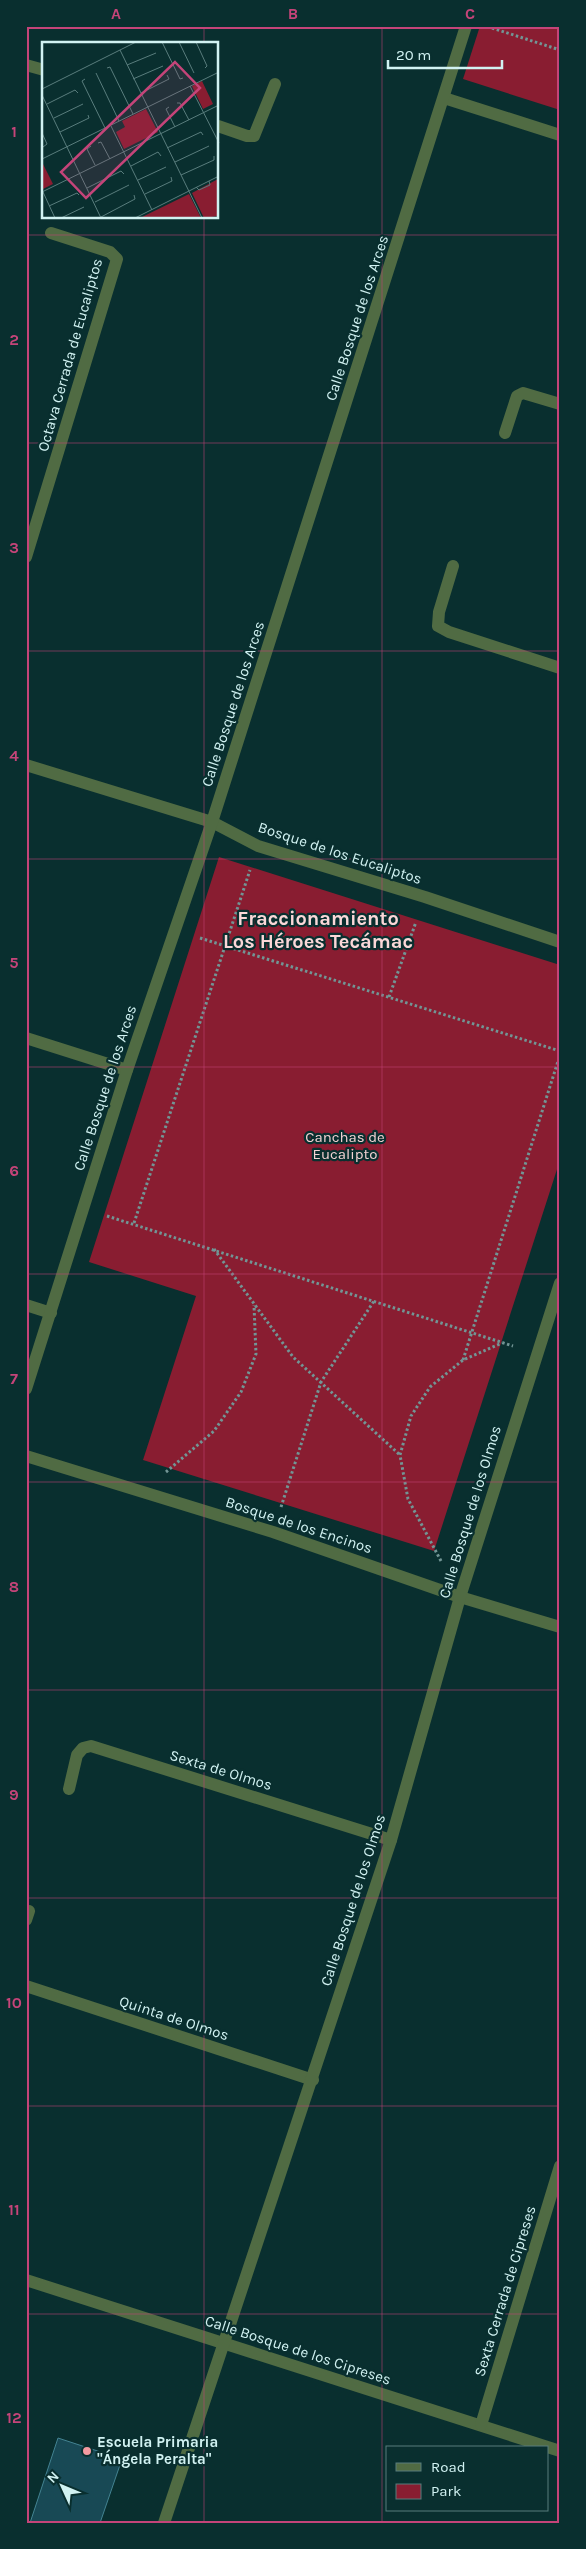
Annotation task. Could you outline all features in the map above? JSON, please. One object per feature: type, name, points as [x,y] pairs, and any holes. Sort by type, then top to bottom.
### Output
[{"type":"street","name":"Calle Bosque de los Arces","points":[[26,1389],[127,1070],[212,822],[466,26]]},
{"type":"street","points":[[26,65],[42,69]]},
{"type":"street","points":[[219,126],[248,136],[254,136],[274,84]]},
{"type":"street","points":[[444,98],[560,136]]},
{"type":"street","name":"Octava Cerrada de Eucaliptos","points":[[26,557],[117,259],[110,252],[51,233]]},
{"type":"street","points":[[505,433],[517,396],[523,393],[560,404]]},
{"type":"street","points":[[453,566],[439,612],[438,626],[449,632],[560,668]]},
{"type":"street","name":"Bosque de los Eucaliptos","points":[[26,765],[212,822],[258,846],[425,897],[560,942]]},
{"type":"street","points":[[26,1038],[127,1070]]},
{"type":"street","name":"Calle Bosque de los Olmos","points":[[164,2523],[313,2080],[391,1840],[460,1597],[560,1283]]},
{"type":"street","points":[[26,1305],[51,1313]]},
{"type":"street","name":"Bosque de los Encinos","points":[[26,1456],[273,1532],[460,1597],[560,1627]]},
{"type":"street","name":"Sexta de Olmos","points":[[69,1789],[77,1755],[83,1748],[91,1746],[391,1840]]},
{"type":"street","name":"Quinta de Olmos","points":[[26,1986],[313,2080]]},
{"type":"street","name":"Sexta Cerrada de Cipreses","points":[[481,2425],[560,2166]]},
{"type":"street","name":"Calle Bosque de los Cipreses","points":[[26,2280],[542,2446]]},
{"type":"street","name":"Calle Bosque de los Cipreses","points":[[548,2448],[560,2452]]},
{"type":"path","points":[[488,26],[560,50]]},
{"type":"path","points":[[134,1223],[258,846]]},
{"type":"path","points":[[389,997],[425,897]]},
{"type":"path","points":[[174,930],[560,1053],[464,1360]]},
{"type":"path","points":[[83,1208],[537,1354]]},
{"type":"path","points":[[214,1249],[293,1358],[400,1455]]},
{"type":"path","points":[[273,1532],[320,1382],[374,1301]]},
{"type":"path","points":[[142,1492],[214,1431],[241,1392],[256,1354],[254,1304]]},
{"type":"path","points":[[460,1597],[408,1499],[400,1455],[411,1416],[430,1387],[464,1360],[502,1343]]},
{"type":"green space","points":[[480,26],[560,26],[560,110],[463,79]]},
{"type":"green space","name":"Canchas de Eucalipto","points":[[219,857],[560,965],[560,1160],[434,1551],[143,1460],[196,1296],[89,1262]]},
{"type":"building","points":[[58,2438],[122,2459],[100,2523],[30,2523]]},
{"type":"place","name":"Escuela Primaria \"Ángela Peralta\"","points":[[87,2451]]},
{"type":"district","name":"Fraccionamiento Los Héroes Tecámac","points":[[318,930]]}]
